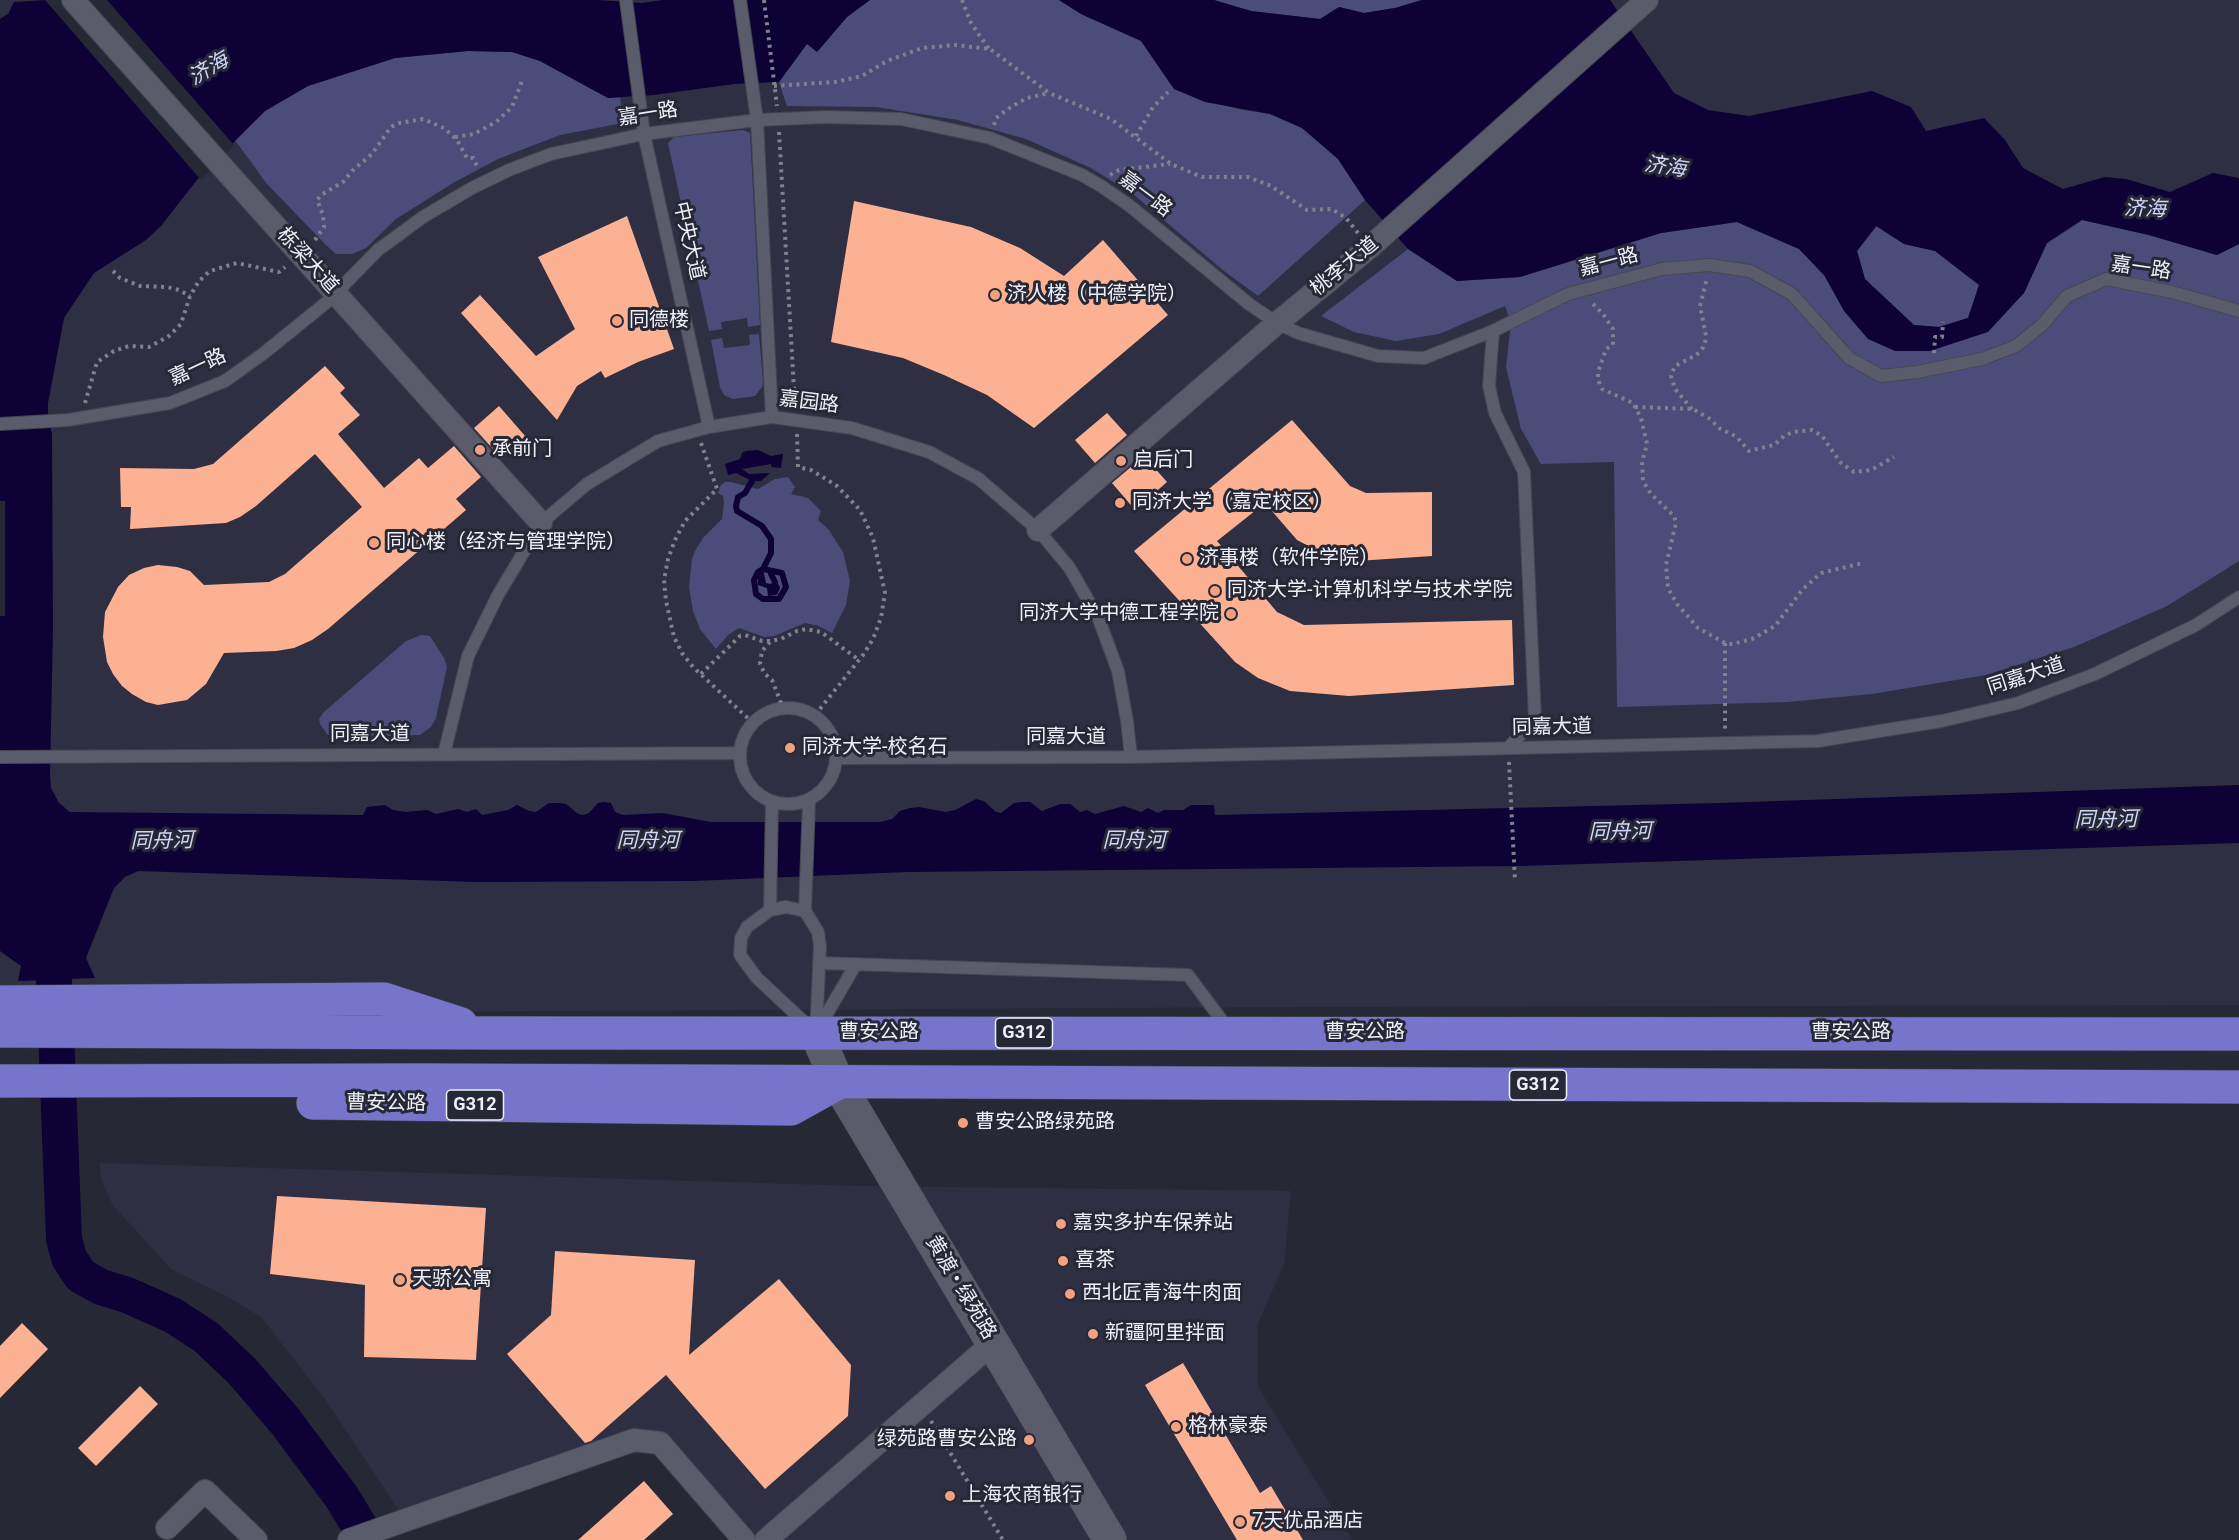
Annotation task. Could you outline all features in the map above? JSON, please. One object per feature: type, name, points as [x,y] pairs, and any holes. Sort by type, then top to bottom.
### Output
[{"type":"highway","name":"曹安公路","points":[[2,1016],[102,1015],[491,1033],[2239,1034]]},
{"type":"highway","name":"曹安公路","points":[[4,1091],[838,1083],[2239,1087]]},
{"type":"street","name":"栋梁大道","points":[[72,0],[541,523]]},
{"type":"street","name":"桃李大道","points":[[1038,530],[1277,323],[1374,244],[1640,6]]},
{"type":"street","name":"黄渡 • 绿苑路","points":[[816,1033],[838,1083],[1110,1540]]},
{"type":"street","points":[[766,1540],[993,1343]]},
{"type":"street","points":[[349,1540],[634,1440],[660,1443],[744,1540]]},
{"type":"street","points":[[167,1528],[205,1491],[256,1540]]},
{"type":"lane","name":"中央大道","points":[[626,0],[644,134],[703,429]]},
{"type":"lane","points":[[740,0],[757,120],[771,417]]},
{"type":"lane","name":"嘉一路","points":[[0,424],[68,420],[170,403],[225,381],[264,353],[336,293],[387,243],[423,217],[483,183],[551,154],[644,134],[757,120],[826,117],[901,119],[990,138],[1082,175],[1101,186],[1130,206],[1249,304],[1277,323],[1298,333],[1378,356],[1424,358],[1493,331],[1568,294],[1662,269],[1708,265],[1750,272],[1792,294],[1849,358],[1881,375],[1917,372],[1982,359],[2016,346],[2042,325],[2067,296],[2106,279],[2172,292],[2239,311]]},
{"type":"lane","points":[[1493,331],[1489,386],[1495,413],[1524,472],[1534,719],[1508,748]]},
{"type":"lane","name":"嘉园路","points":[[444,754],[468,656],[498,595],[541,523],[587,483],[658,441],[703,429],[771,417],[852,428],[929,452],[979,479],[1038,530],[1070,567],[1098,617],[1118,671],[1131,757]]},
{"type":"lane","name":"同嘉大道","points":[[837,758],[1131,757],[1818,741],[1942,721],[2018,703],[2094,674],[2176,635],[2239,597]]},
{"type":"lane","points":[[783,708],[799,708],[815,715],[827,726],[835,741],[837,758],[828,784],[809,802],[783,804],[772,802],[758,795],[748,783],[741,768],[740,753],[744,736],[753,723],[767,712],[783,708]]},
{"type":"lane","name":"同嘉大道","points":[[0,757],[740,753]]},
{"type":"lane","points":[[770,910],[772,802]]},
{"type":"lane","points":[[809,802],[806,911],[818,932],[816,1033]]},
{"type":"lane","points":[[806,911],[786,907],[770,910],[747,927],[741,938],[740,955],[757,978],[816,1033]]},
{"type":"lane","points":[[819,963],[1188,975],[1231,1033]]},
{"type":"lane","points":[[816,1033],[856,964]]},
{"type":"path","points":[[764,0],[774,86],[835,81],[862,76],[887,61],[922,48],[955,45],[990,49]]},
{"type":"path","points":[[962,0],[971,23],[990,49],[1050,93],[1111,119],[1172,164],[1202,177],[1248,177],[1271,186],[1307,210],[1332,209],[1346,218],[1374,244]]},
{"type":"path","points":[[455,137],[474,134],[496,122],[512,107],[522,81]]},
{"type":"path","points":[[1136,136],[1153,107],[1168,92]]},
{"type":"path","points":[[990,138],[996,118],[1027,98],[1050,93]]},
{"type":"path","points":[[83,417],[90,381],[97,362],[114,351],[129,346],[148,347],[170,336],[180,324],[190,296],[199,281],[210,271],[237,263],[279,272],[301,254],[318,237],[324,227],[323,215],[317,200],[321,195],[343,182],[372,154],[391,127],[410,120],[423,119],[444,128],[455,137],[467,158],[473,158],[483,183]]},
{"type":"path","points":[[779,119],[798,467],[811,470],[826,479],[860,510],[878,554],[885,593],[878,630],[859,660],[815,715]]},
{"type":"path","points":[[1101,186],[1105,177],[1119,170],[1172,164]]},
{"type":"path","points":[[1708,265],[1707,280],[1700,306],[1706,336],[1705,344],[1696,355],[1675,366],[1671,376],[1675,389],[1693,410],[1737,437],[1749,451],[1774,446],[1784,436],[1793,432],[1812,430],[1822,436],[1840,463],[1854,472],[1871,470],[1894,457]]},
{"type":"path","points":[[112,271],[120,278],[140,286],[167,286],[190,296]]},
{"type":"path","points":[[1579,291],[1603,314],[1613,329],[1612,345],[1605,349],[1598,372],[1602,389],[1633,403],[1641,418],[1647,444],[1642,462],[1643,481],[1651,495],[1674,516],[1676,523],[1666,565],[1668,588],[1691,621],[1708,635],[1725,643],[1742,642],[1775,626],[1803,589],[1821,573],[1863,563]]},
{"type":"path","points":[[1934,353],[1935,337],[1942,337],[1943,322]]},
{"type":"path","points":[[1635,407],[1693,410]]},
{"type":"path","points":[[703,429],[717,489],[686,521],[668,559],[664,580],[666,601],[674,637],[682,653],[753,723]]},
{"type":"path","points":[[701,674],[740,636],[745,635],[762,641],[771,641],[797,631],[813,629],[859,660]]},
{"type":"path","points":[[771,641],[762,651],[760,664],[765,674],[772,680],[783,708]]},
{"type":"path","points":[[1725,643],[1726,743]]},
{"type":"path","points":[[1508,748],[1515,880]]},
{"type":"path","points":[[921,1405],[1003,1540]]},
{"type":"shaded area","name":"同济大学（嘉定校区）","points":[[0,0],[2239,0],[2239,1005],[1281,1007],[0,1014]]},
{"type":"shaded area","points":[[870,0],[1059,0],[1081,14],[1141,41],[1174,89],[1238,109],[1270,114],[1302,128],[1338,159],[1365,200],[1258,296],[1224,271],[1133,194],[1091,168],[1026,139],[958,120],[876,107],[787,106],[779,82],[807,44],[818,51],[847,17]]},
{"type":"shaded area","points":[[1214,0],[1422,0],[1395,8],[1364,13],[1339,7],[1320,19],[1251,11]]},
{"type":"shaded area","points":[[468,51],[512,52],[540,61],[608,98],[620,97],[623,123],[560,135],[498,159],[453,183],[396,219],[366,248],[352,254],[336,254],[326,245],[267,184],[235,140],[265,111],[308,86],[395,58]]},
{"type":"shaded area","points":[[743,130],[750,133],[760,325],[748,327],[747,318],[721,322],[722,329],[709,331],[668,143],[674,137]]},
{"type":"shaded area","points":[[2082,220],[2149,235],[2216,255],[2239,244],[2239,561],[2167,606],[2074,647],[1986,675],[1872,694],[1788,702],[1617,707],[1614,462],[1541,464],[1521,429],[1506,367],[1511,323],[1505,306],[1439,334],[1396,341],[1354,332],[1321,316],[1408,249],[1457,281],[1520,277],[1661,233],[1737,222],[1799,249],[1895,351],[2024,293],[2047,243]]},
{"type":"shaded area","points":[[1877,226],[1904,244],[1935,251],[1979,285],[1968,318],[1939,327],[1914,325],[1865,279],[1857,251]]},
{"type":"shaded area","points":[[759,334],[762,387],[755,396],[733,399],[724,395],[720,387],[711,340],[722,338],[724,348],[750,345],[749,335]]},
{"type":"shaded area","points":[[788,477],[795,487],[791,494],[808,498],[821,511],[818,520],[829,530],[843,552],[850,581],[846,605],[832,633],[819,626],[805,623],[774,636],[764,637],[739,628],[728,635],[716,649],[700,629],[693,611],[689,587],[695,551],[703,538],[722,519],[724,502],[723,496],[718,493],[721,485],[731,482],[758,489],[775,479]]},
{"type":"shaded area","points":[[421,635],[430,636],[447,667],[436,718],[431,727],[420,735],[332,738],[327,734],[319,719],[324,712],[406,641]]},
{"type":"shaded area","points":[[100,1163],[856,1186],[1291,1191],[1284,1264],[1257,1326],[1258,1387],[1352,1540],[743,1540],[662,1451],[646,1450],[406,1521],[325,1399],[262,1318],[232,1299],[171,1269],[112,1204],[101,1179]]},
{"type":"water","points":[[47,0],[597,0],[642,3],[662,0],[870,0],[847,17],[817,52],[807,44],[779,82],[734,84],[654,95],[608,98],[540,61],[512,52],[468,51],[395,58],[308,86],[265,111],[200,176],[161,226],[146,240],[94,273],[64,318],[48,403],[48,421],[52,433],[53,629],[50,774],[51,788],[59,803],[70,812],[363,815],[367,807],[385,805],[393,810],[406,812],[427,810],[436,814],[458,809],[467,812],[476,809],[482,815],[508,810],[517,805],[536,812],[549,803],[558,803],[566,804],[578,814],[583,815],[589,813],[598,803],[604,802],[611,803],[615,812],[623,815],[662,813],[711,822],[880,822],[892,819],[900,811],[910,808],[919,807],[946,812],[976,799],[984,801],[996,812],[1001,813],[1014,803],[1030,802],[1042,811],[1060,804],[1070,804],[1080,812],[1087,810],[1095,814],[1124,806],[1141,812],[1148,808],[1158,813],[1164,810],[1183,810],[1191,805],[1214,805],[1215,815],[1720,803],[2239,785],[2239,843],[1521,866],[907,872],[694,881],[476,882],[138,871],[125,877],[114,888],[86,958],[95,978],[18,981],[21,966],[0,951],[0,19],[8,14],[14,2]]},
{"type":"water","name":"济海","points":[[1059,0],[1214,0],[1251,11],[1320,19],[1339,7],[1364,13],[1395,8],[1422,0],[1610,0],[1674,93],[1708,110],[1749,116],[1872,91],[1911,107],[1926,131],[1984,118],[2005,140],[2023,168],[2063,189],[2105,177],[2126,179],[2170,192],[2213,173],[2239,178],[2239,244],[2217,255],[2149,235],[2082,220],[2047,243],[2024,293],[1988,332],[1930,351],[1895,351],[1868,339],[1844,311],[1824,275],[1799,249],[1737,222],[1661,233],[1520,277],[1457,281],[1408,249],[1365,200],[1338,159],[1302,128],[1270,114],[1205,102],[1174,89],[1141,41],[1081,14]],"holes":[[[1876,226],[1904,244],[1935,251],[1979,285],[1968,318],[1939,327],[1914,325],[1865,279],[1857,251]]]},
{"type":"water","points":[[758,450],[771,456],[783,454],[781,468],[772,467],[771,464],[742,469],[749,474],[770,473],[761,481],[752,481],[736,473],[728,475],[725,464],[740,459],[742,453],[746,451]]},
{"type":"water","points":[[763,569],[766,583],[775,582],[779,585],[777,595],[768,596],[767,588],[758,585],[758,572]]},
{"type":"pier","points":[[45,0],[107,0],[234,145],[201,180]]},
{"type":"pier","points":[[0,501],[5,501],[5,616],[0,616]]},
{"type":"building","name":"济人楼（中德学院）","points":[[854,201],[971,227],[1020,248],[1064,276],[1103,240],[1168,315],[1034,428],[987,395],[944,375],[903,358],[831,342]]},
{"type":"building","name":"同德楼","points":[[627,216],[674,349],[638,362],[605,378],[601,371],[577,386],[557,420],[461,313],[480,295],[536,356],[575,329],[538,257]]},
{"type":"building","name":"同心楼（经济与管理学院）","points":[[325,366],[345,388],[340,393],[360,415],[338,434],[384,488],[419,458],[428,468],[454,446],[481,477],[456,499],[466,510],[328,629],[312,640],[294,648],[276,651],[224,653],[206,684],[187,700],[158,705],[146,702],[122,686],[113,674],[107,662],[103,637],[105,612],[118,587],[129,575],[158,565],[190,571],[204,585],[269,582],[285,574],[362,507],[315,454],[256,506],[226,523],[130,529],[131,507],[121,507],[120,468],[194,469],[213,464]]},
{"type":"building","points":[[499,406],[526,437],[502,459],[474,428]]},
{"type":"building","points":[[1107,413],[1127,435],[1095,463],[1075,440]]},
{"type":"building","name":"济事楼（软件学院）","points":[[1292,420],[1350,486],[1366,493],[1432,492],[1432,556],[1357,561],[1324,554],[1297,540],[1265,503],[1217,541],[1277,612],[1304,625],[1512,620],[1514,685],[1349,696],[1290,691],[1258,678],[1235,662],[1134,551]]},
{"type":"building","points":[[1144,456],[1167,482],[1135,510],[1112,483]]},
{"type":"building","name":"天骄公寓","points":[[277,1196],[486,1208],[476,1360],[364,1357],[365,1285],[270,1274]]},
{"type":"building","points":[[555,1251],[695,1260],[689,1355],[779,1279],[851,1365],[848,1416],[765,1489],[666,1375],[591,1441],[585,1443],[507,1354],[551,1315]]},
{"type":"building","points":[[22,1323],[48,1349],[0,1398],[0,1346]]},
{"type":"building","points":[[1183,1363],[1260,1493],[1271,1486],[1303,1540],[1237,1540],[1145,1385]]},
{"type":"building","points":[[140,1386],[158,1404],[96,1466],[78,1448]]},
{"type":"building","points":[[644,1481],[673,1514],[644,1540],[578,1540]]},
{"type":"waterway","points":[[752,481],[745,493],[738,497],[736,506],[737,511],[762,526],[771,539],[771,553],[763,569]]},
{"type":"waterway","points":[[763,569],[782,573],[786,587],[779,599],[763,599],[756,594],[754,580],[758,572],[763,569]]},
{"type":"waterway","points":[[773,572],[771,574],[775,582]]},
{"type":"waterway","points":[[45,932],[54,980],[64,1239],[69,1258],[81,1276],[101,1287],[127,1295],[172,1315],[206,1337],[242,1371],[285,1421],[341,1496],[368,1540]]},
{"type":"place","name":"济人楼（中德学院）","points":[[995,295]]},
{"type":"place","name":"同德楼","points":[[617,321]]},
{"type":"place","name":"承前门","points":[[480,450]]},
{"type":"place","name":"启后门","points":[[1121,461]]},
{"type":"place","name":"同济大学（嘉定校区）","points":[[1120,503]]},
{"type":"place","name":"同心楼（经济与管理学院）","points":[[374,543]]},
{"type":"place","name":"济事楼（软件学院）","points":[[1187,559]]},
{"type":"place","name":"同济大学-计算机科学与技术学院","points":[[1215,591]]},
{"type":"place","name":"同济大学中德工程学院","points":[[1231,614]]},
{"type":"place","name":"同济大学-校名石","points":[[790,748]]},
{"type":"place","name":"曹安公路绿苑路","points":[[963,1123]]},
{"type":"place","name":"嘉实多护车保养站","points":[[1061,1224]]},
{"type":"place","name":"喜茶","points":[[1063,1261]]},
{"type":"place","name":"天骄公寓","points":[[400,1280]]},
{"type":"place","name":"西北匠青海牛肉面","points":[[1070,1294]]},
{"type":"place","name":"新疆阿里拌面","points":[[1093,1334]]},
{"type":"place","name":"格林豪泰","points":[[1176,1427]]},
{"type":"place","name":"绿苑路曹安公路","points":[[1029,1440]]},
{"type":"place","name":"上海农商银行","points":[[950,1496]]},
{"type":"place","name":"7天优品酒店","points":[[1240,1522]]},
{"type":"water label","name":"同舟河","points":[[2106,821]]},
{"type":"water label","name":"同舟河","points":[[1620,833]]},
{"type":"water label","name":"同舟河","points":[[162,842]]},
{"type":"water label","name":"同舟河","points":[[648,842]]},
{"type":"water label","name":"同舟河","points":[[1134,842]]}]
